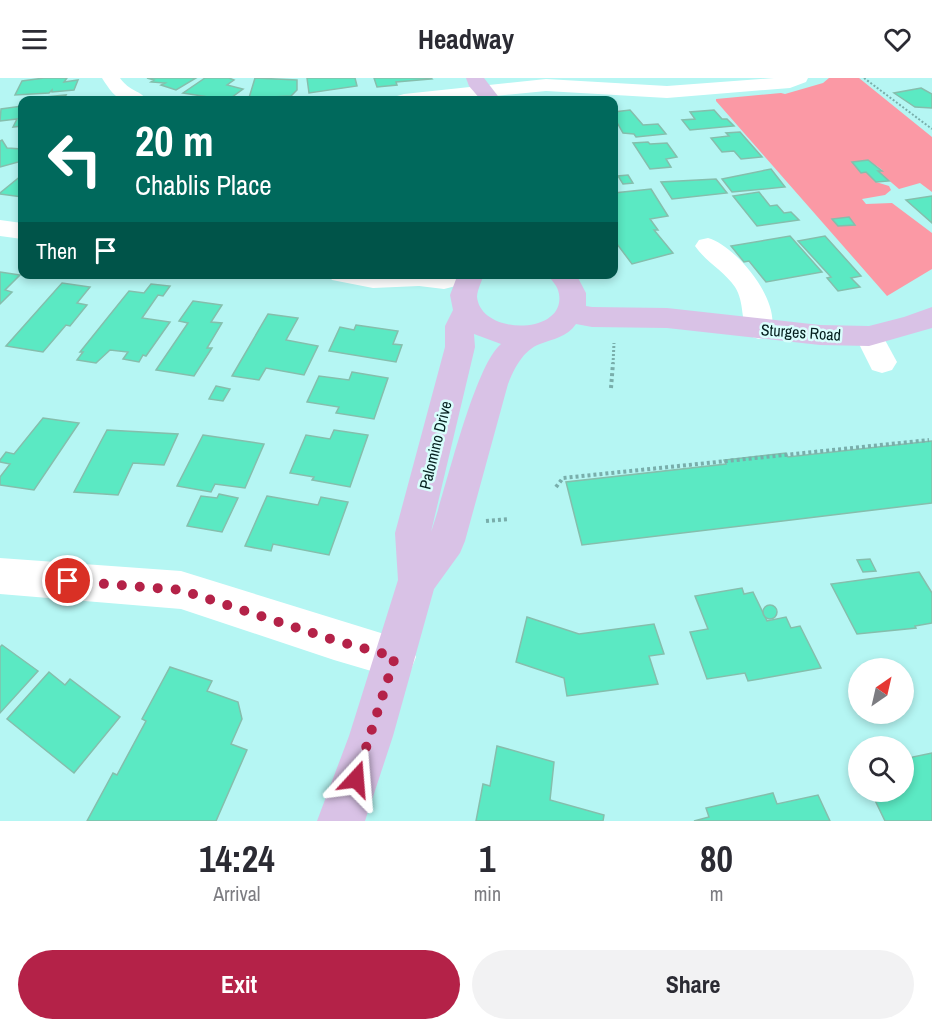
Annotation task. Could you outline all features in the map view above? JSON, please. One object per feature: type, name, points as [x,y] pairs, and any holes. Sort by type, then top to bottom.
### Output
[{"type":"main road","name":"Sturges Road","points":[[567,286],[592,317],[667,318],[820,335],[869,336],[908,327],[932,317]]},
{"type":"main road","points":[[467,290],[477,323],[492,332],[510,336],[529,336],[547,332],[561,324],[567,286]]},
{"type":"main road","name":"Palomino Drive","points":[[341,821],[395,657],[417,580],[413,532],[460,347],[459,326],[467,290]]},
{"type":"main road","name":"Palomino Drive","points":[[417,580],[447,541],[484,410],[505,357],[529,336]]},
{"type":"street","points":[[111,78],[121,93],[128,96]]},
{"type":"street","points":[[436,96],[546,86],[667,92],[758,81],[790,82],[800,78]]},
{"type":"street","points":[[0,228],[18,230]]},
{"type":"street","points":[[708,246],[743,279],[756,301],[759,329]]},
{"type":"street","points":[[373,279],[414,292],[467,290]]},
{"type":"street","points":[[869,336],[882,362]]},
{"type":"street","points":[[0,576],[181,590],[334,640],[395,657]]},
{"type":"path","points":[[864,78],[932,129]]},
{"type":"path","points":[[611,388],[615,333]]},
{"type":"path","points":[[556,487],[563,478],[929,440]]},
{"type":"path","points":[[482,522],[509,519]]},
{"type":"shaded area","points":[[829,78],[859,78],[932,137],[932,192],[920,183],[899,189],[878,171],[882,170],[872,163],[852,162],[861,173],[866,172],[876,182],[889,186],[891,190],[885,195],[862,199],[866,204],[892,203],[932,233],[932,269],[887,296],[716,101],[716,99],[785,94],[823,83]]},
{"type":"building","points":[[67,78],[64,82],[78,80],[74,90],[52,92],[52,90],[49,93],[15,95],[22,81]]},
{"type":"building","points":[[147,78],[196,78],[176,90],[161,85],[165,83],[151,82],[154,80]]},
{"type":"building","points":[[205,78],[229,78],[234,80],[227,85],[243,89],[233,96],[202,96],[183,93]]},
{"type":"building","points":[[255,78],[297,80],[297,90],[291,96],[250,96]]},
{"type":"building","points":[[307,78],[355,78],[357,86],[309,93]]},
{"type":"building","points":[[374,78],[432,79],[396,82],[397,85],[377,87]]},
{"type":"building","points":[[921,88],[932,94],[932,108],[915,107],[894,93]]},
{"type":"building","points":[[18,107],[18,126],[13,127],[17,119],[0,121],[1,109]]},
{"type":"building","points":[[630,110],[643,125],[658,124],[666,134],[636,137],[634,134],[623,133],[618,124],[618,112]]},
{"type":"building","points":[[714,110],[722,119],[727,119],[734,126],[690,130],[682,120],[695,119],[690,112]]},
{"type":"building","points":[[740,132],[762,157],[741,159],[734,151],[722,152],[711,138],[729,136],[726,133]]},
{"type":"building","points":[[2,140],[7,148],[18,149],[18,162],[0,167],[0,141]]},
{"type":"building","points":[[648,142],[650,144],[667,143],[677,157],[666,159],[671,167],[650,169],[633,143]]},
{"type":"building","points":[[868,160],[882,171],[878,171],[889,181],[876,182],[866,172],[861,173],[852,162]]},
{"type":"building","points":[[771,169],[785,187],[732,192],[722,179]]},
{"type":"building","points":[[628,175],[633,183],[623,184],[618,176]]},
{"type":"building","points":[[18,178],[18,196],[0,193]]},
{"type":"building","points":[[716,179],[727,193],[672,199],[661,182]]},
{"type":"building","points":[[651,189],[668,216],[650,219],[658,230],[654,230],[673,253],[632,264],[618,245],[618,193]]},
{"type":"building","points":[[759,192],[770,206],[777,205],[784,213],[791,212],[799,220],[757,226],[733,196]]},
{"type":"building","points":[[932,196],[932,223],[906,200]]},
{"type":"building","points":[[849,217],[855,225],[838,226],[832,219]]},
{"type":"building","points":[[790,236],[822,272],[766,282],[749,261],[744,262],[731,246]]},
{"type":"building","points":[[825,236],[861,276],[851,278],[860,287],[838,291],[827,278],[831,277],[798,241]]},
{"type":"building","points":[[0,272],[18,275],[5,290],[12,292],[0,304]]},
{"type":"building","points":[[62,283],[90,287],[77,303],[87,305],[70,326],[66,325],[43,352],[6,346]]},
{"type":"building","points":[[151,284],[170,286],[163,296],[158,295],[142,318],[170,322],[146,356],[143,355],[139,362],[123,359],[128,352],[110,350],[96,363],[77,360],[83,352],[80,352],[129,291],[144,293]]},
{"type":"building","points":[[193,301],[222,305],[211,322],[222,323],[207,348],[212,348],[194,376],[156,370],[188,323],[179,321]]},
{"type":"building","points":[[268,314],[298,318],[286,340],[318,346],[304,375],[266,368],[259,380],[232,376]]},
{"type":"building","points":[[356,325],[398,331],[393,344],[402,345],[396,362],[329,351],[340,327],[354,330]]},
{"type":"building","points":[[352,372],[388,378],[374,419],[336,413],[339,407],[307,402],[319,376],[349,380]]},
{"type":"building","points":[[216,386],[230,389],[223,401],[209,399]]},
{"type":"building","points":[[43,418],[79,423],[34,490],[0,485],[0,477],[10,464],[0,462],[0,460],[6,452],[14,454]]},
{"type":"building","points":[[107,430],[178,434],[164,465],[133,463],[118,495],[74,492]]},
{"type":"building","points":[[334,430],[368,435],[350,487],[312,480],[314,477],[290,473],[306,435],[330,439]]},
{"type":"building","points":[[203,435],[264,444],[245,488],[215,484],[211,492],[177,486]]},
{"type":"building","points":[[932,441],[932,503],[582,545],[566,482],[726,464],[724,460],[786,453],[788,457]]},
{"type":"building","points":[[219,494],[238,498],[222,532],[187,526],[201,496],[217,498]]},
{"type":"building","points":[[267,496],[318,505],[321,497],[348,502],[329,555],[273,544],[271,551],[245,546]]},
{"type":"building","points":[[870,559],[876,571],[863,572],[857,560]]},
{"type":"building","points":[[919,572],[932,593],[932,623],[915,626],[916,628],[857,634],[831,584]]},
{"type":"building","points":[[742,588],[744,594],[753,592],[767,621],[786,617],[791,628],[800,626],[821,668],[748,681],[745,673],[707,679],[690,632],[708,629],[695,596]]},
{"type":"building","points":[[770,605],[775,607],[777,612],[775,617],[770,619],[765,617],[763,612],[765,607]]},
{"type":"building","points":[[527,617],[579,634],[654,624],[664,654],[649,656],[658,684],[567,696],[564,678],[516,662]]},
{"type":"building","points":[[2,645],[38,671],[0,713],[0,647]]},
{"type":"building","points":[[170,667],[212,681],[207,691],[238,702],[242,719],[231,744],[247,750],[216,821],[87,821],[113,773],[117,775],[146,721],[142,719]]},
{"type":"building","points":[[49,672],[65,685],[70,679],[120,717],[74,773],[7,719]]},
{"type":"building","points":[[497,746],[554,762],[550,800],[604,815],[603,821],[476,821],[483,784],[490,786]]},
{"type":"building","points":[[932,753],[932,821],[885,821],[876,802],[914,802],[914,757]]},
{"type":"building","points":[[773,793],[777,804],[818,795],[830,821],[694,821],[709,817],[706,808]]},
{"type":"route","points":[[68,581],[181,590],[334,640],[395,657],[356,779]]}]
